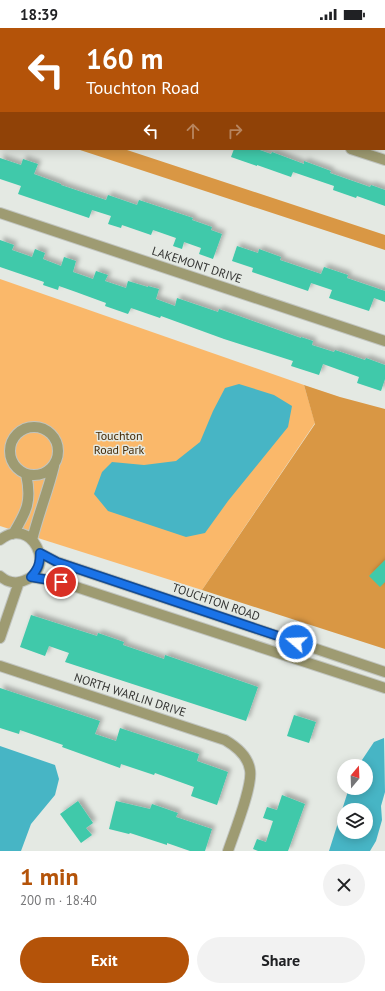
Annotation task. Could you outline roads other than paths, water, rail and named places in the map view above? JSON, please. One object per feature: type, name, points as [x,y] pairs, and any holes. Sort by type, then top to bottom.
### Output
[{"type":"street","points":[[358,150],[378,153],[385,160]]},
{"type":"street","name":"LAKEMONT DRIVE","points":[[0,213],[385,341]]},
{"type":"street","points":[[32,540],[54,466],[58,458],[59,450],[53,435],[46,430],[30,428],[22,430],[16,436],[12,442],[10,450],[14,465],[19,470],[34,476],[42,475],[54,466]]},
{"type":"street","points":[[13,534],[22,518],[28,502],[29,495],[26,474]]},
{"type":"street","points":[[0,540],[4,536],[22,534],[37,544],[40,553],[40,562],[37,570],[31,577],[19,582],[8,581],[0,576]]},
{"type":"street","name":"TOUCHTON ROAD","points":[[40,553],[57,562],[385,672]]},
{"type":"street","points":[[31,577],[61,582],[385,688]]},
{"type":"street","points":[[0,638],[3,621],[19,582]]},
{"type":"street","name":"NORTH WARLIN DRIVE","points":[[0,666],[225,740],[236,746],[246,758],[250,770],[250,785],[228,851]]},
{"type":"water","points":[[239,384],[274,395],[292,406],[288,427],[228,501],[205,533],[186,537],[108,511],[94,494],[102,472],[112,462],[144,465],[176,461],[200,442],[213,411],[225,388]]},
{"type":"water","points":[[384,738],[385,792],[381,806],[382,820],[376,841],[370,851],[329,851],[337,826],[337,839],[373,839],[373,803],[344,803],[347,795],[373,795],[373,759],[363,759],[374,742]]},
{"type":"water","points":[[0,746],[55,765],[59,779],[55,795],[31,824],[21,851],[0,851]]},
{"type":"park label","name":"Touchton Road Park","points":[[119,443]]}]
